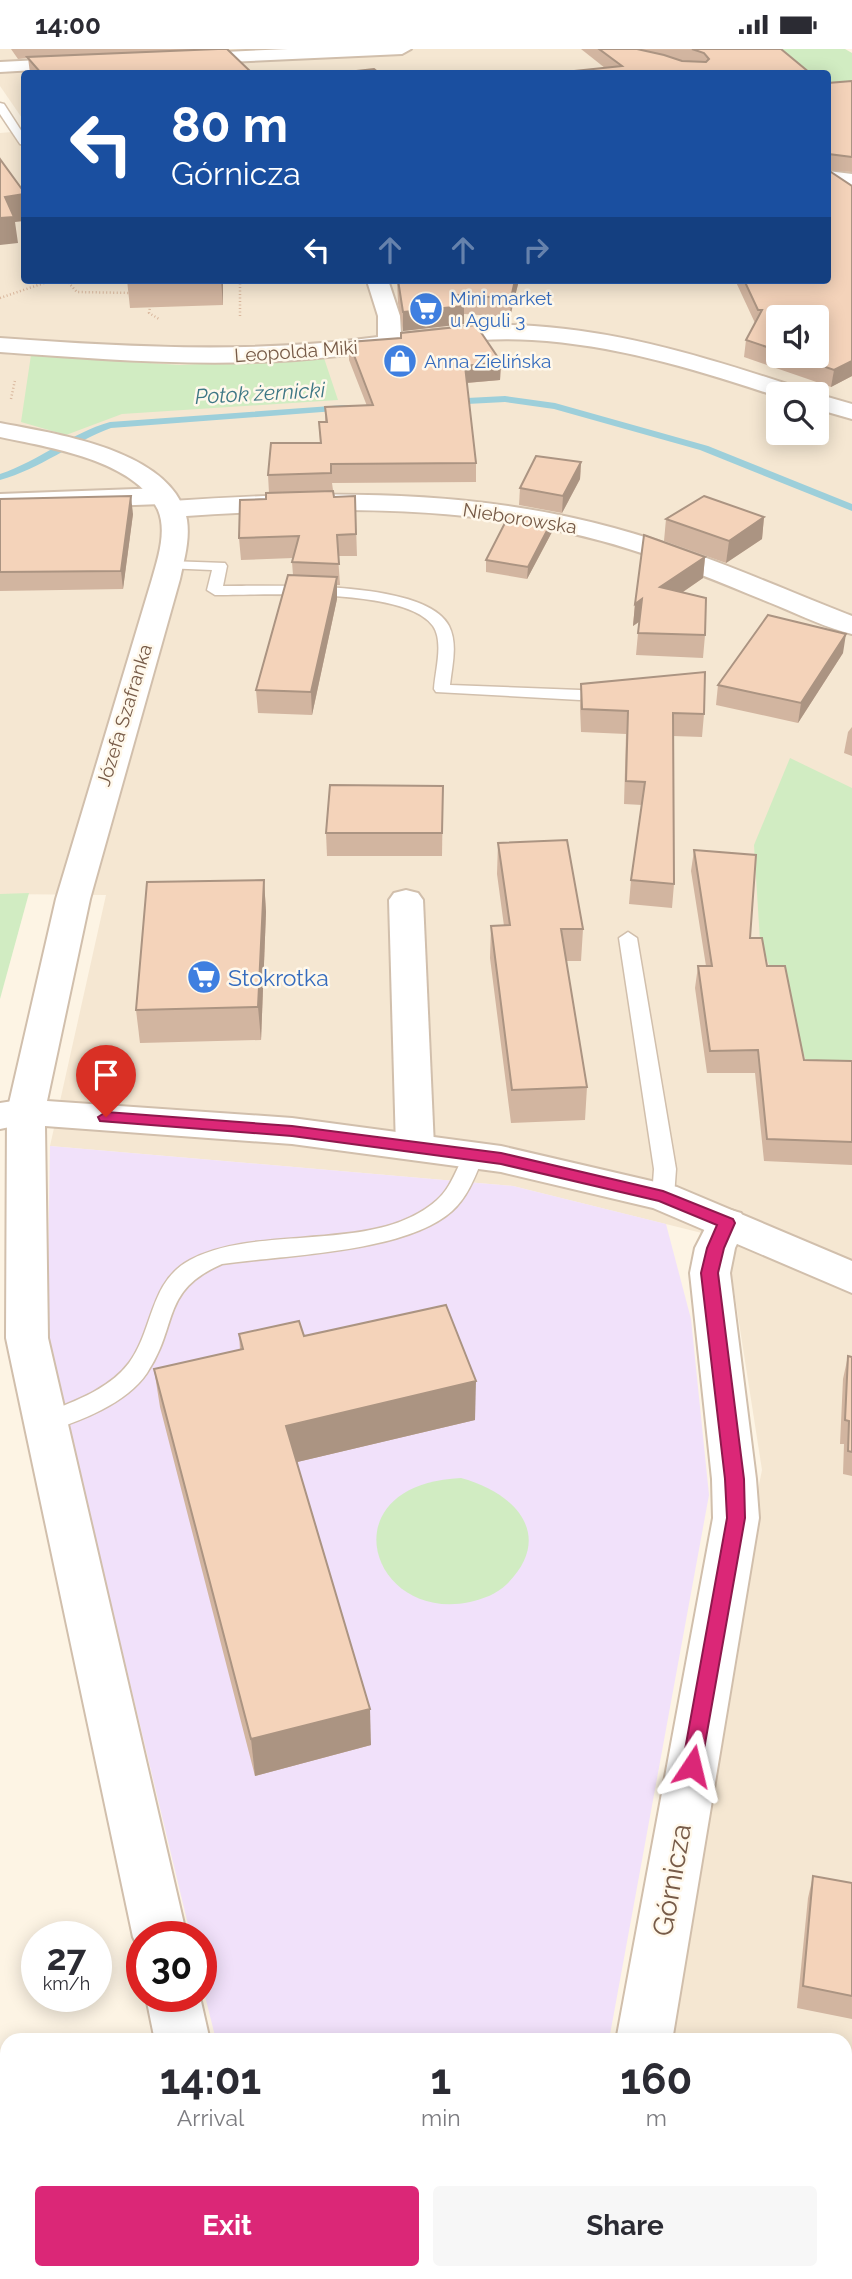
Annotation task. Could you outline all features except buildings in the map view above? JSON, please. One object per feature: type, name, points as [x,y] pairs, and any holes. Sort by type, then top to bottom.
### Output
[{"type":"street","points":[[162,49],[171,59],[402,49]]},
{"type":"street","points":[[0,67],[93,63]]},
{"type":"street","points":[[379,284],[389,316],[390,342]]},
{"type":"street","name":"Leopolda Miki","points":[[10,346],[208,357],[290,354],[497,333],[575,337],[661,353],[766,385]]},
{"type":"street","points":[[829,405],[852,412]]},
{"type":"street","points":[[3,430],[113,459],[150,482],[167,503]]},
{"type":"street","name":"Nieborowska","points":[[0,502],[396,503],[526,516],[569,524],[652,547],[852,627]]},
{"type":"street","name":"Józefa Szafranka","points":[[156,1921],[27,1338],[13,1114],[169,565],[175,528],[167,503]]},
{"type":"street","points":[[405,900],[415,1147]]},
{"type":"street","points":[[13,1114],[292,1131],[501,1159],[663,1197],[727,1223],[825,1269],[852,1278]]},
{"type":"street","name":"Górnicza","points":[[645,2033],[736,1518],[734,1479],[710,1273],[715,1248],[727,1223]]},
{"type":"street","points":[[176,2012],[181,2033]]},
{"type":"lane","points":[[0,106],[18,138]]},
{"type":"lane","points":[[837,178],[852,197]]},
{"type":"lane","points":[[169,565],[220,566],[215,590],[360,594],[396,598],[430,612],[440,623],[445,639],[442,689],[580,695]]},
{"type":"lane","points":[[628,937],[665,1169],[663,1197]]},
{"type":"lane","points":[[46,1423],[118,1388],[137,1370],[150,1348],[162,1304],[172,1287],[200,1262],[248,1251],[376,1235],[417,1223],[443,1208],[452,1197],[474,1155]]},
{"type":"path","points":[[0,298],[41,284]]},
{"type":"path","points":[[69,284],[76,292],[139,293]]},
{"type":"path","points":[[233,319],[240,316],[240,284]]},
{"type":"path","points":[[152,294],[149,313],[167,323]]},
{"type":"path","points":[[3,430],[10,346]]},
{"type":"shaded area","points":[[0,49],[772,49],[801,70],[21,70],[21,117],[0,86]]},
{"type":"shaded area","points":[[831,94],[852,97],[852,2033],[646,2033],[762,1470],[726,1239],[513,1186],[50,1146],[106,895],[0,894],[0,133],[21,131],[21,284],[831,284]]},
{"type":"shaded area","points":[[50,1146],[513,1186],[666,1224],[691,1319],[709,1495],[610,2033],[214,2033],[209,2012],[217,2012],[217,1921],[187,1921],[47,1338]]},
{"type":"green space","points":[[772,49],[845,49],[852,53],[852,97],[831,94],[831,70],[801,70]]},
{"type":"green space","points":[[31,355],[180,365],[324,358],[338,400],[122,414],[66,435],[21,422]]},
{"type":"green space","points":[[790,758],[852,788],[852,1069],[809,1068],[760,941],[754,845]]},
{"type":"green space","points":[[29,893],[0,999],[0,894]]},
{"type":"green space","points":[[461,1478],[497,1494],[512,1505],[522,1518],[528,1533],[528,1549],[521,1566],[507,1584],[494,1593],[470,1602],[435,1603],[407,1592],[387,1574],[377,1550],[378,1525],[392,1503],[419,1486]]},
{"type":"waterway","name":"Potok żernicki","points":[[448,402],[505,399],[555,406],[704,448],[852,508]]},
{"type":"waterway","name":"Potok żernicki","points":[[0,477],[29,466],[110,425],[345,408]]},
{"type":"place","name":"Mini market u Aguli 3","points":[[426,309]]},
{"type":"place","name":"Anna Zielińska","points":[[400,361]]},
{"type":"place","name":"Stokrotka","points":[[204,977]]},
{"type":"route","points":[[106,1117],[292,1131],[501,1159],[663,1197],[727,1223],[715,1248],[710,1273],[734,1479],[736,1518],[692,1766]]}]
